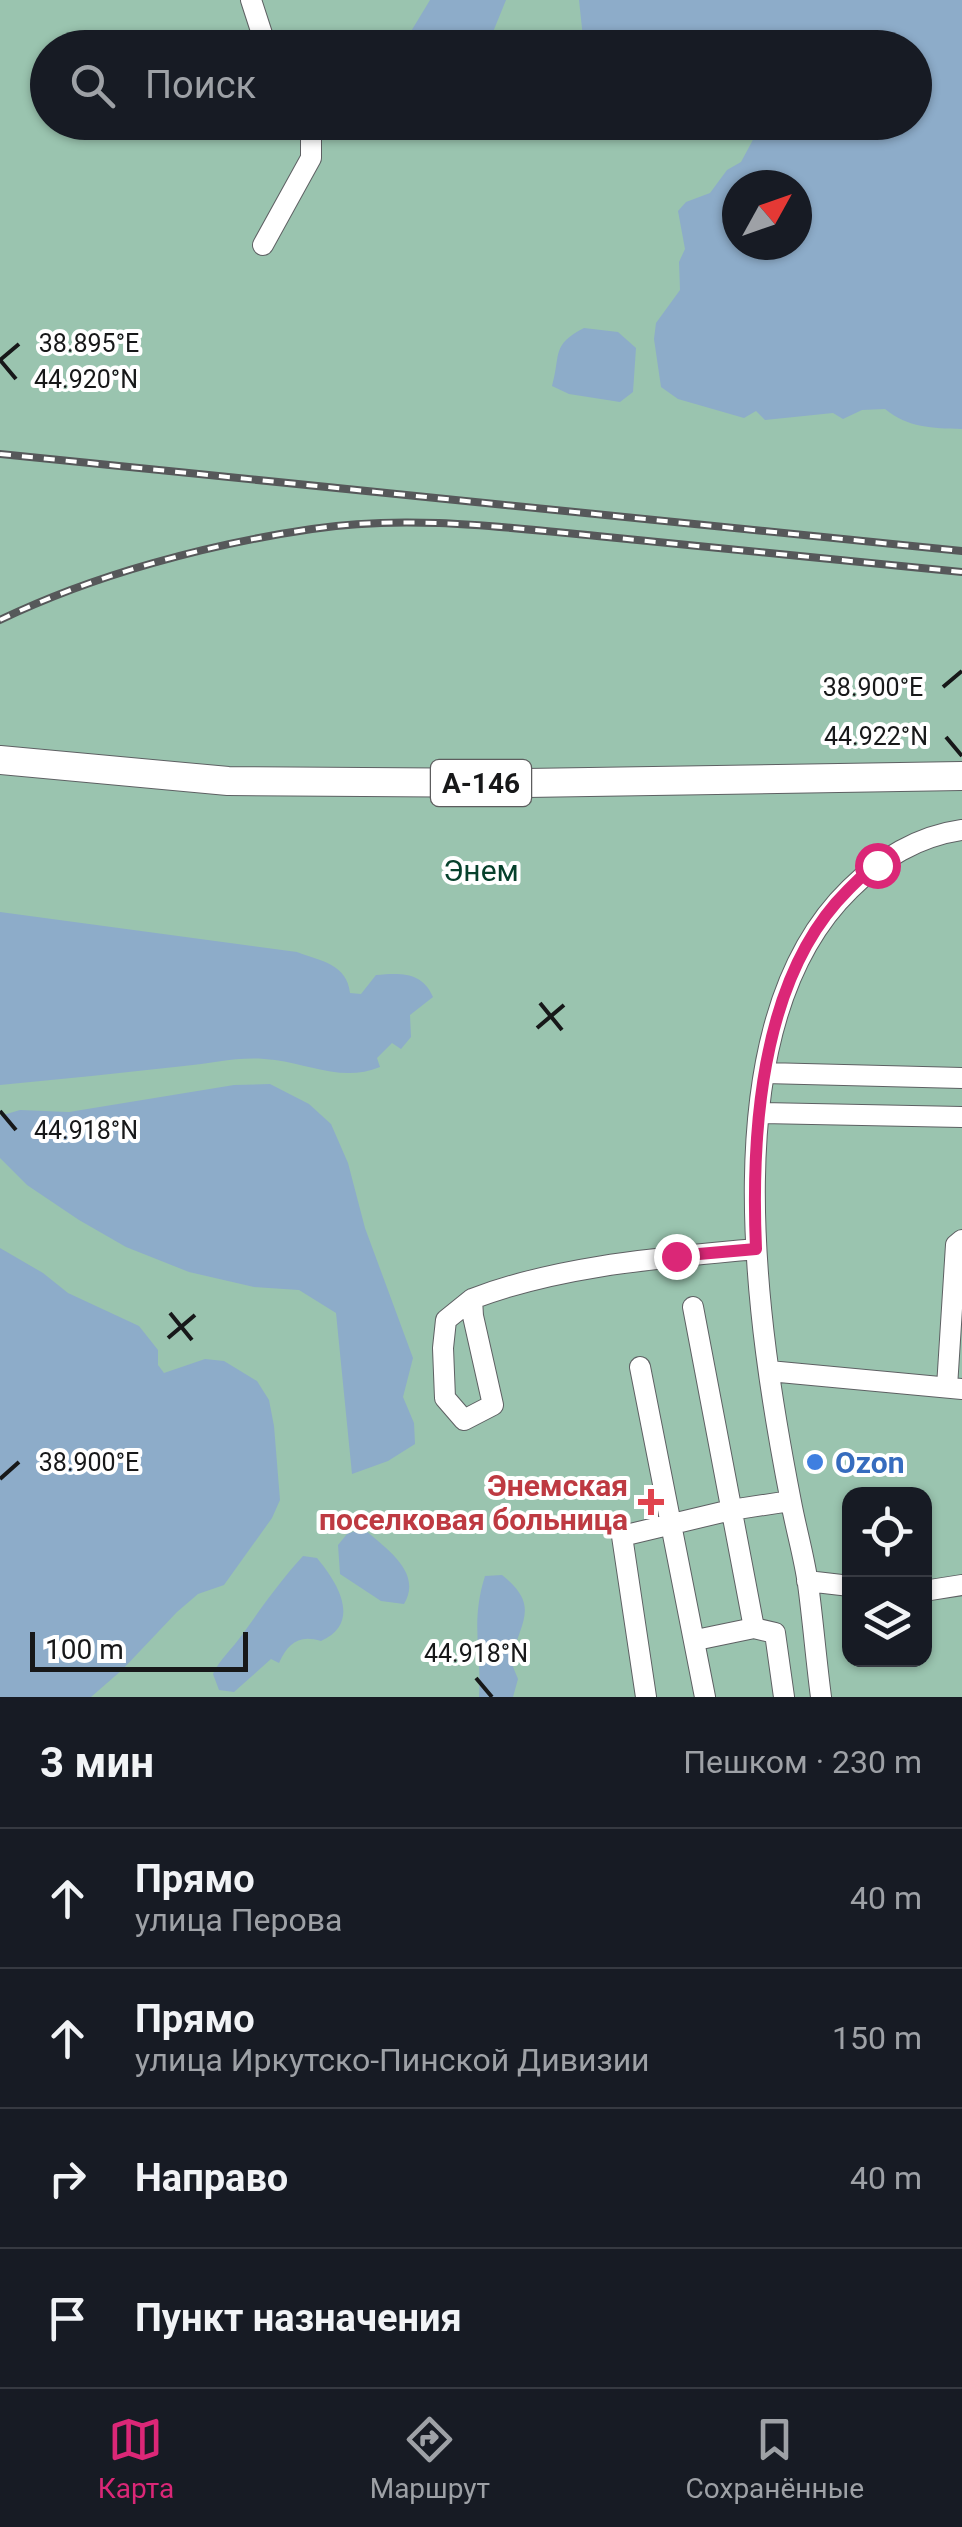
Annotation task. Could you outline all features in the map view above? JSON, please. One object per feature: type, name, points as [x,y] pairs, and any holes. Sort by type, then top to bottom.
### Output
[{"type":"highway","name":"А-146","points":[[0,760],[228,781],[526,783],[962,776]]},
{"type":"street","points":[[250,0],[260,30]]},
{"type":"street","points":[[263,245],[311,158],[312,140]]},
{"type":"street","points":[[820,1697],[807,1581],[769,1370],[756,1249],[754,1206],[765,1073],[789,982],[812,936],[836,902],[869,870],[912,844],[962,830]]},
{"type":"street","points":[[765,1073],[962,1078]]},
{"type":"street","points":[[759,1113],[962,1117]]},
{"type":"street","points":[[769,1370],[955,1388],[956,1246],[962,1240]]},
{"type":"street","points":[[472,1299],[493,1405],[464,1420],[445,1398],[443,1348],[446,1320],[472,1299],[520,1280],[676,1256],[756,1249]]},
{"type":"street","points":[[693,1308],[754,1628]]},
{"type":"street","points":[[640,1367],[705,1697]]},
{"type":"street","points":[[646,1697],[622,1536],[731,1510],[790,1501]]},
{"type":"street","points":[[807,1581],[842,1585]]},
{"type":"street","points":[[932,1590],[962,1585]]},
{"type":"street","points":[[696,1640],[754,1628],[775,1632],[784,1697]]},
{"type":"green space","name":"Энем","points":[[0,0],[962,0],[962,1697],[0,1697]]},
{"type":"water","points":[[430,0],[506,0],[494,30],[412,30]]},
{"type":"water","points":[[579,0],[962,0],[962,429],[912,423],[885,409],[862,410],[843,419],[833,413],[765,420],[756,411],[744,418],[678,399],[661,387],[654,339],[656,323],[680,290],[679,262],[685,249],[678,211],[686,202],[710,193],[722,177],[722,260],[812,260],[812,170],[727,170],[741,162],[753,140],[932,140],[932,30],[582,30]]},
{"type":"water","points":[[584,328],[618,332],[636,348],[633,392],[620,402],[569,394],[552,386],[562,345]]},
{"type":"water","points":[[0,912],[297,952],[338,970],[350,993],[361,994],[376,975],[402,974],[423,982],[433,997],[410,1015],[411,1037],[401,1049],[392,1043],[377,1058],[380,1067],[367,1071],[340,1073],[252,1058],[0,1085]]},
{"type":"water","points":[[270,1084],[309,1104],[331,1124],[348,1163],[365,1228],[413,1358],[403,1397],[414,1423],[415,1444],[388,1461],[352,1474],[336,1313],[299,1290],[254,1287],[189,1272],[126,1247],[27,1185],[0,1158],[0,1116],[20,1110],[69,1112],[234,1085]]},
{"type":"water","points":[[0,1248],[68,1293],[139,1326],[158,1350],[158,1365],[164,1373],[205,1359],[224,1361],[257,1381],[269,1400],[280,1500],[272,1518],[224,1585],[198,1594],[91,1697],[0,1697]]},
{"type":"water","points":[[363,1528],[405,1571],[409,1592],[404,1604],[381,1601],[340,1574],[338,1545],[347,1534]]},
{"type":"water","points":[[303,1556],[317,1558],[332,1579],[342,1602],[341,1624],[321,1641],[295,1642],[279,1663],[271,1659],[234,1692],[219,1690],[213,1674],[216,1669]]},
{"type":"water","points":[[502,1575],[514,1586],[525,1606],[511,1662],[518,1679],[513,1697],[479,1697],[477,1623],[481,1593],[485,1576]]},
{"type":"railway","points":[[0,454],[962,551]]},
{"type":"railway","points":[[0,620],[112,575],[193,553],[312,529],[385,523],[497,527],[962,572]]},
{"type":"place","name":"Ozon","points":[[815,1462]]},
{"type":"place","name":"Энемская поселковая больница","points":[[651,1502]]},
{"type":"route","points":[[676,1256],[756,1249],[759,1113],[771,1044],[789,982],[812,936],[836,902],[877,865]]}]
